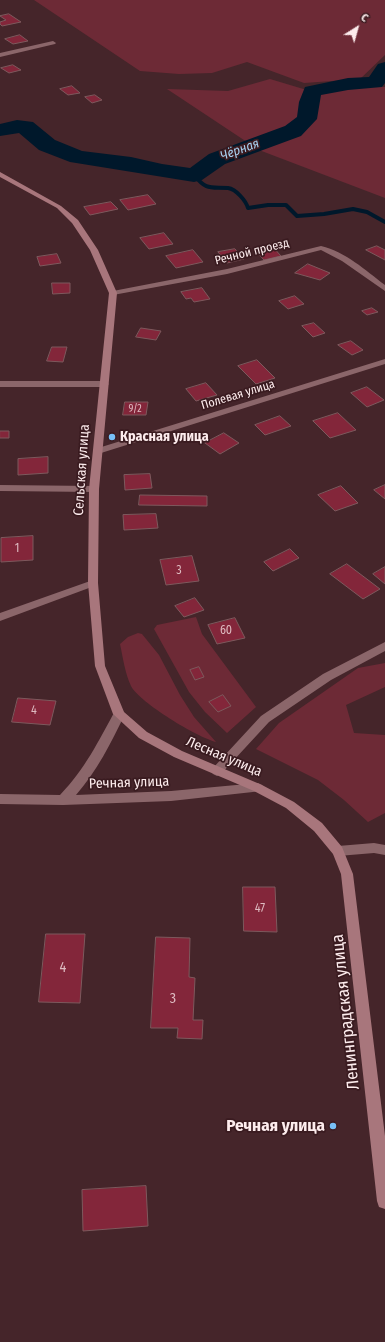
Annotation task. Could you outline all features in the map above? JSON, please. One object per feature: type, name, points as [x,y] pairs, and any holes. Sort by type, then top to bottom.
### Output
[{"type":"main road","name":"Сельская улица","points":[[0,174],[59,207],[75,222],[94,250],[113,294],[94,489],[92,582],[100,666],[119,714]]},
{"type":"main road","name":"Лесная улица","points":[[119,714],[143,735],[157,743],[178,754],[258,788],[290,805],[318,827]]},
{"type":"main road","name":"Ленинградская улица","points":[[318,827],[338,851],[347,874],[385,1201]]},
{"type":"street","points":[[0,54],[53,43]]},
{"type":"street","name":"Речной проезд","points":[[113,294],[153,287],[266,262],[320,248],[330,250],[385,289]]},
{"type":"street","name":"Полевая улица","points":[[98,451],[385,361]]},
{"type":"street","points":[[0,384],[105,384]]},
{"type":"street","points":[[0,488],[94,489]]},
{"type":"street","points":[[0,617],[92,582]]},
{"type":"street","points":[[217,771],[266,719],[327,677],[385,646]]},
{"type":"street","points":[[63,800],[96,761],[119,714]]},
{"type":"street","name":"Речная улица","points":[[0,800],[63,800],[171,796],[258,788]]},
{"type":"street","points":[[338,851],[380,849]]},
{"type":"shaded area","points":[[34,0],[385,0],[385,55],[360,79],[304,83],[247,62],[212,73],[179,74],[140,71]]},
{"type":"shaded area","points":[[270,79],[320,94],[351,87],[385,87],[385,198],[259,150],[167,89],[228,91]]},
{"type":"shaded area","points":[[196,617],[202,634],[256,707],[227,733],[205,712],[189,692],[154,629],[157,625]]},
{"type":"shaded area","points":[[138,633],[142,634],[159,655],[180,695],[194,717],[216,742],[183,727],[157,710],[136,693],[129,681],[120,644],[128,637]]},
{"type":"shaded area","points":[[385,663],[385,687],[346,705],[354,733],[385,735],[385,813],[368,822],[344,800],[318,780],[256,749],[279,723],[358,668]]},
{"type":"building","points":[[9,14],[21,22],[2,26],[0,22],[6,20],[0,16]]},
{"type":"building","points":[[20,35],[28,41],[13,44],[5,39]]},
{"type":"building","points":[[13,65],[21,70],[9,73],[1,68]]},
{"type":"building","points":[[72,86],[80,93],[68,95],[60,89]]},
{"type":"building","points":[[95,95],[102,100],[92,103],[85,97]]},
{"type":"building","points":[[148,195],[156,204],[128,210],[120,200]]},
{"type":"building","points":[[111,202],[118,209],[90,215],[84,207]]},
{"type":"building","points":[[164,233],[173,244],[149,249],[140,238]]},
{"type":"building","points":[[272,246],[281,256],[264,260],[255,250]]},
{"type":"building","points":[[377,246],[385,250],[385,260],[366,250]]},
{"type":"building","points":[[235,249],[244,259],[227,263],[218,252]]},
{"type":"building","points":[[193,250],[203,262],[176,268],[166,256]]},
{"type":"building","points":[[57,254],[61,263],[40,266],[37,257]]},
{"type":"building","points":[[308,264],[330,273],[320,280],[295,273]]},
{"type":"building","points":[[52,283],[70,283],[70,293],[53,294]]},
{"type":"building","points":[[202,288],[210,299],[194,302],[191,298],[186,299],[181,292]]},
{"type":"building","points":[[295,296],[304,304],[288,309],[279,301]]},
{"type":"building","points":[[372,308],[378,312],[367,315],[362,311]]},
{"type":"building","points":[[314,323],[325,333],[313,337],[302,326]]},
{"type":"building","points":[[141,328],[161,331],[156,340],[136,337]]},
{"type":"building","points":[[351,341],[363,350],[352,355],[338,345]]},
{"type":"building","points":[[52,347],[67,347],[63,362],[47,361]]},
{"type":"building","points":[[257,360],[275,378],[256,384],[238,366]]},
{"type":"building","points":[[206,383],[217,395],[196,401],[186,389]]},
{"type":"building","points":[[367,387],[384,400],[367,407],[351,393]]},
{"type":"building","points":[[125,402],[148,402],[146,415],[123,415]]},
{"type":"building","points":[[338,413],[356,430],[330,438],[313,421]]},
{"type":"building","points":[[280,416],[291,426],[265,435],[255,425]]},
{"type":"building","points":[[0,431],[9,431],[9,438],[0,438]]},
{"type":"building","points":[[224,433],[239,443],[220,454],[205,443]]},
{"type":"building","points":[[48,457],[48,473],[18,475],[18,459]]},
{"type":"building","points":[[150,474],[152,488],[125,490],[124,475]]},
{"type":"building","points":[[385,485],[385,499],[374,490]]},
{"type":"building","points":[[341,486],[358,503],[335,511],[318,495]]},
{"type":"building","points":[[140,495],[207,496],[207,506],[139,505]]},
{"type":"building","points":[[156,514],[158,528],[124,530],[123,515]]},
{"type":"building","points":[[33,536],[33,560],[1,562],[1,538]]},
{"type":"building","points":[[290,549],[299,558],[273,571],[264,562]]},
{"type":"building","points":[[192,556],[199,581],[166,585],[160,560]]},
{"type":"building","points":[[347,564],[380,589],[363,599],[330,574]]},
{"type":"building","points":[[385,567],[385,584],[373,574]]},
{"type":"building","points":[[195,598],[204,610],[184,617],[175,606]]},
{"type":"building","points":[[235,618],[245,638],[217,644],[208,625]]},
{"type":"building","points":[[199,667],[204,677],[195,680],[190,670]]},
{"type":"building","points":[[223,695],[231,706],[218,712],[209,702]]},
{"type":"building","points":[[18,698],[56,701],[50,725],[12,722]]},
{"type":"building","points":[[243,887],[275,887],[277,932],[244,931]]},
{"type":"building","points":[[46,934],[85,934],[80,1003],[39,1002]]},
{"type":"building","points":[[156,937],[190,938],[189,977],[195,978],[193,1020],[203,1020],[202,1039],[177,1038],[178,1028],[151,1028]]},
{"type":"building","points":[[146,1186],[148,1226],[83,1231],[82,1190]]},
{"type":"waterway","name":"Чёрная","points":[[0,130],[17,126],[25,127],[47,145],[78,157],[131,164],[162,171],[194,175],[217,159],[293,131],[307,119],[312,91],[348,84],[375,83],[385,68]]},
{"type":"waterway","points":[[194,175],[202,184],[206,186],[231,189],[243,199],[248,208],[268,205],[286,205],[297,216],[324,214],[353,209],[367,212],[385,222]]},
{"type":"place","name":"Красная улица","points":[[112,437]]},
{"type":"place","name":"Речная улица","points":[[333,1126]]}]
